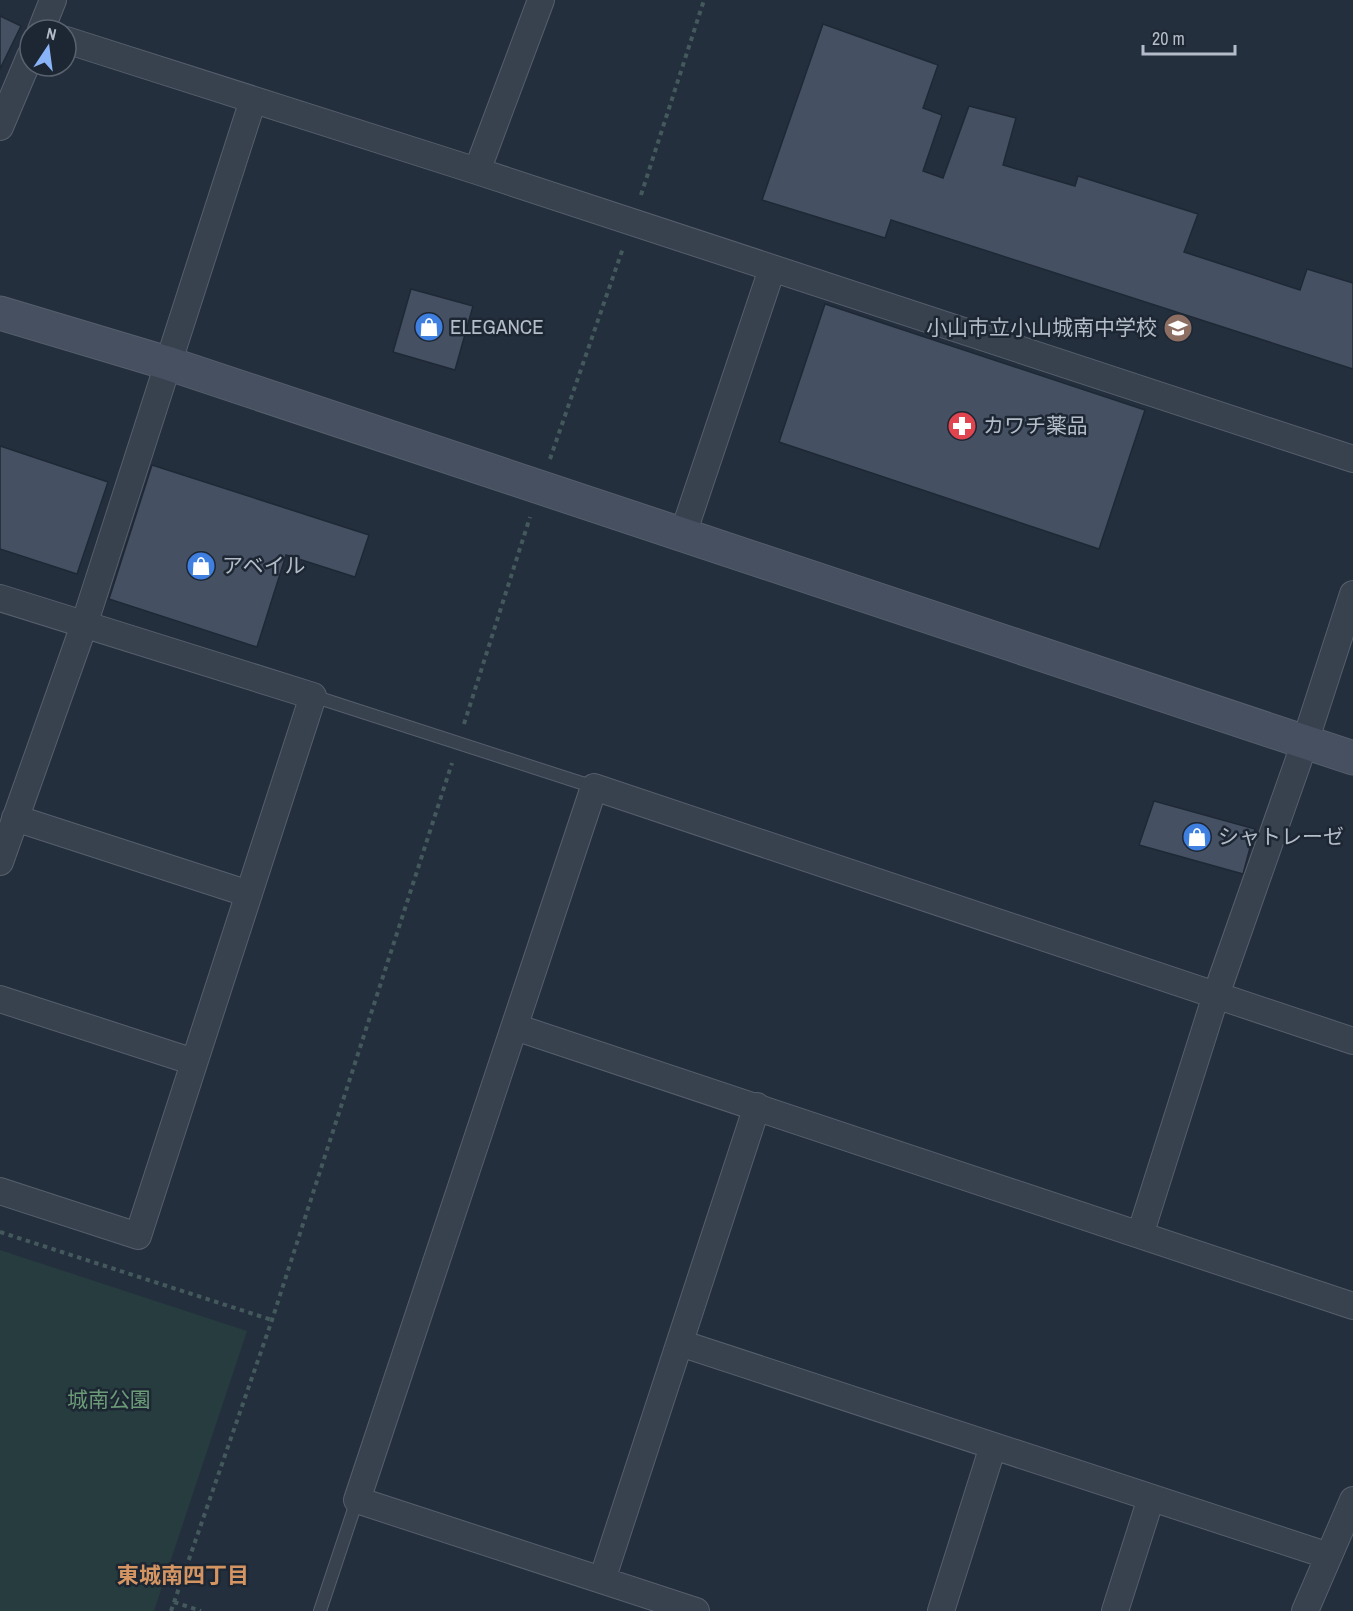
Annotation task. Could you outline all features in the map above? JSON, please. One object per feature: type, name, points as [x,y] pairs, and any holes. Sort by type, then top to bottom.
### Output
[{"type":"street","points":[[46,18],[53,0]]},
{"type":"street","points":[[477,171],[541,0]]},
{"type":"street","points":[[78,44],[477,171],[1353,459]]},
{"type":"street","points":[[0,127],[21,78]]},
{"type":"street","points":[[0,862],[84,625],[253,100]]},
{"type":"street","points":[[683,534],[772,269]]},
{"type":"street","points":[[0,313],[167,363],[539,489],[683,534],[1353,758]]},
{"type":"street","points":[[1140,1235],[1216,995],[1305,742],[1353,594]]},
{"type":"street","points":[[0,598],[313,696],[138,1236],[0,1191]]},
{"type":"street","points":[[696,1611],[357,1500],[594,787],[1353,1041]]},
{"type":"street","points":[[15,818],[249,894]]},
{"type":"street","points":[[0,999],[194,1062]]},
{"type":"street","points":[[515,1027],[758,1106],[1353,1306]]},
{"type":"street","points":[[602,1580],[758,1106]]},
{"type":"street","points":[[680,1342],[1329,1556]]},
{"type":"street","points":[[941,1611],[993,1446]]},
{"type":"street","points":[[1115,1611],[1151,1498]]},
{"type":"street","points":[[1305,1611],[1353,1500]]},
{"type":"lane","points":[[313,696],[459,741],[594,787]]},
{"type":"lane","points":[[320,1611],[357,1500]]},
{"type":"path","points":[[171,1611],[272,1320],[539,489],[632,222],[704,0]]},
{"type":"path","points":[[0,1232],[272,1320]]},
{"type":"path","points":[[174,1602],[201,1611]]},
{"type":"green space","name":"城南公園","points":[[0,1250],[247,1331],[154,1611],[0,1611]]},
{"type":"building","points":[[0,16],[18,25],[18,32],[0,69]]},
{"type":"building","points":[[823,24],[938,65],[923,108],[942,115],[923,171],[943,178],[969,106],[1016,118],[1003,165],[1075,186],[1078,176],[1198,214],[1184,252],[1300,290],[1307,269],[1353,283],[1353,369],[891,220],[885,238],[762,200]]},
{"type":"building","points":[[411,289],[473,306],[455,370],[393,352]]},
{"type":"building","name":"カワチ薬品","points":[[825,304],[1145,410],[1099,549],[779,442]]},
{"type":"building","points":[[0,446],[108,482],[77,574],[0,549]]},
{"type":"building","name":"アベイル","points":[[152,465],[369,535],[355,577],[286,555],[257,647],[109,599]]},
{"type":"building","name":"シャトレーゼ","points":[[1154,801],[1255,829],[1243,874],[1139,845]]},
{"type":"place","name":"ELEGANCE","points":[[429,327]]},
{"type":"place","name":"小山市立小山城南中学校","points":[[1178,328]]},
{"type":"place","name":"カワチ薬品","points":[[962,426]]},
{"type":"place","name":"アベイル","points":[[201,566]]},
{"type":"place","name":"シャトレーゼ","points":[[1197,837]]},
{"type":"district","name":"東城南四丁目","points":[[183,1575]]}]
